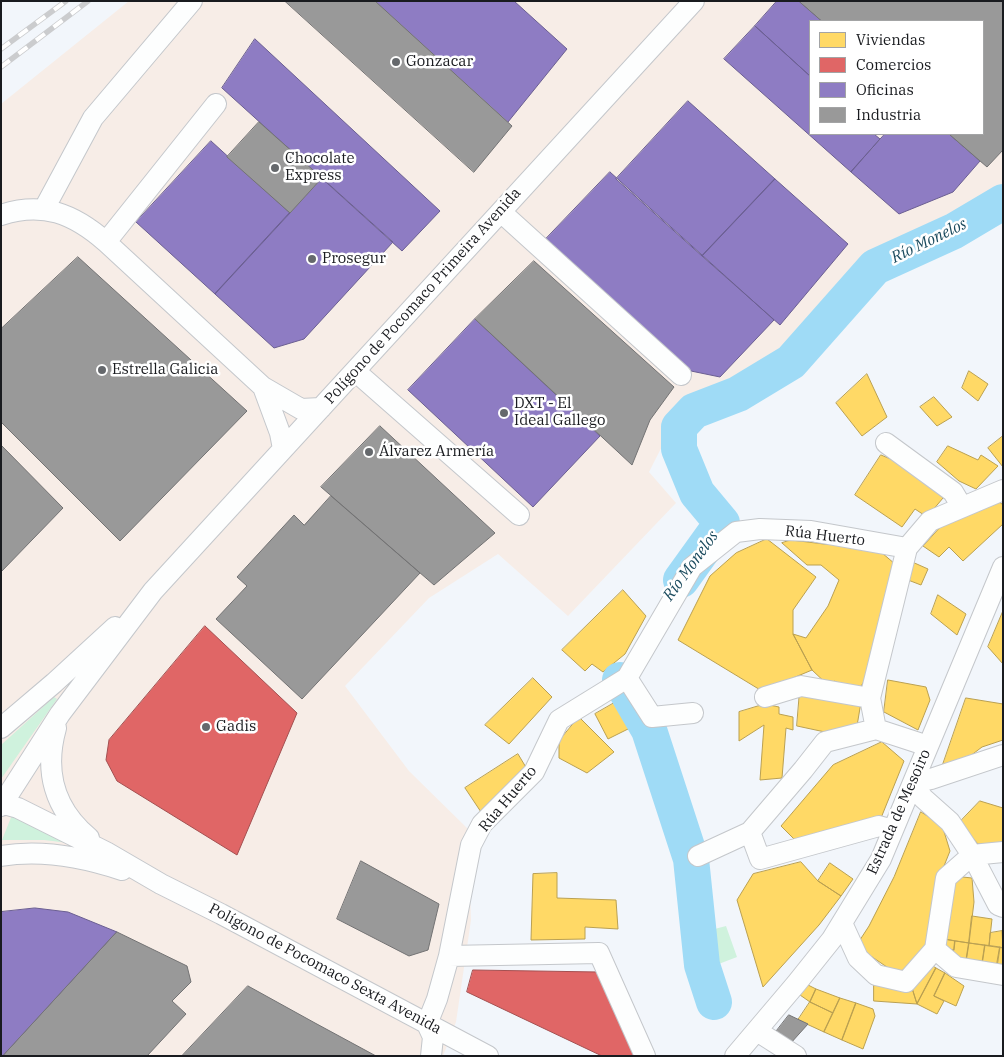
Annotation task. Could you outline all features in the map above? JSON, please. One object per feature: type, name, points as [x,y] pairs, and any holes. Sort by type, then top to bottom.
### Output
[{"type":"street","points":[[44,209],[93,118],[192,1]]},
{"type":"street","name":"Polígono de Pocomaco Primeira Avenida","points":[[1,728],[54,683],[153,591],[694,1]]},
{"type":"street","points":[[106,242],[216,104]]},
{"type":"street","points":[[1,215],[20,209],[44,209],[57,212],[87,226],[263,388],[301,409],[321,408]]},
{"type":"street","points":[[501,212],[681,375]]},
{"type":"street","points":[[355,371],[518,515]]},
{"type":"street","points":[[263,388],[280,433],[283,449]]},
{"type":"street","points":[[886,442],[953,492],[962,507]]},
{"type":"street","points":[[876,729],[870,698],[907,548],[930,521],[1003,490]]},
{"type":"street","name":"Rúa Huerto","points":[[427,1024],[437,999],[449,956],[471,845],[482,824],[534,772],[559,720],[628,678],[692,567],[736,532],[760,529],[811,531],[907,548]]},
{"type":"street","name":"Estrada de Mesoiro","points":[[735,1056],[832,939],[881,860],[1003,567]]},
{"type":"street","name":"Polígono de Pocomaco Primeira Avenida","points":[[2,804],[60,714],[153,591]]},
{"type":"street","points":[[628,678],[652,717],[694,713]]},
{"type":"street","points":[[765,697],[801,686],[870,698]]},
{"type":"street","points":[[60,714],[50,761],[52,782],[61,805],[74,824],[106,852]]},
{"type":"street","points":[[698,856],[750,832],[825,742],[876,729],[928,746]]},
{"type":"street","points":[[1003,755],[931,779],[913,783],[923,798],[950,822],[972,856],[998,905],[1003,908]]},
{"type":"street","name":"Polígono de Pocomaco Sexta Avenida","points":[[2,804],[18,808],[106,852],[161,884],[222,914],[488,1056]]},
{"type":"street","points":[[750,832],[760,859],[879,826],[893,830]]},
{"type":"street","points":[[842,923],[858,958],[876,975],[906,982],[935,949],[946,878],[972,856],[1003,852]]},
{"type":"street","name":"Polígono de Pocomaco Sexta Avenida","points":[[1,856],[34,854],[65,856],[99,863],[161,884]]},
{"type":"street","points":[[935,949],[956,967],[1003,976]]},
{"type":"street","points":[[449,956],[599,953],[645,1056]]},
{"type":"street","points":[[427,1024],[433,1037],[431,1056]]},
{"type":"street","points":[[757,1031],[796,1056]]},
{"type":"shaded area","points":[[129,1],[1003,1],[1003,185],[860,263],[739,400],[685,401],[649,472],[676,503],[568,616],[498,554],[429,598],[345,686],[409,771],[468,829],[471,920],[456,1022],[443,1056],[1,1056],[1,104]]},
{"type":"green space","points":[[54,697],[57,699],[1,779],[1,745]]},
{"type":"green space","points":[[12,815],[69,843],[44,840],[2,840]]},
{"type":"green space","points":[[726,926],[737,957],[716,965],[707,931]]},
{"type":"building: Viviendas","points":[[969,371],[988,384],[978,401],[962,388]]},
{"type":"building: Viviendas","points":[[867,374],[887,417],[862,436],[836,403]]},
{"type":"building: Viviendas","points":[[934,397],[952,417],[937,426],[920,407]]},
{"type":"building: Viviendas","points":[[1003,436],[1003,467],[988,448]]},
{"type":"building: Viviendas","points":[[948,446],[978,460],[981,455],[998,466],[976,489],[959,481],[937,462]]},
{"type":"building: Viviendas","points":[[881,455],[910,467],[943,498],[927,517],[915,509],[902,527],[855,495]]},
{"type":"building: Viviendas","points":[[996,499],[1003,505],[1003,524],[963,561],[949,547],[939,557],[923,546],[943,524]]},
{"type":"building: Viviendas","points":[[767,539],[816,577],[793,610],[793,634],[812,670],[762,691],[678,640],[710,576],[736,553]]},
{"type":"building: Viviendas","points":[[791,540],[875,547],[895,564],[865,680],[857,692],[834,681],[829,686],[812,670],[793,634],[806,638],[828,606],[839,580],[821,565],[807,565],[782,543]]},
{"type":"building: Viviendas","points":[[910,561],[928,569],[921,585],[908,580]]},
{"type":"building: Viviendas","points":[[623,590],[646,616],[625,654],[603,672],[592,664],[585,671],[562,650]]},
{"type":"building: Viviendas","points":[[938,595],[966,614],[957,635],[931,614]]},
{"type":"building: Viviendas","points":[[1003,611],[1003,664],[988,647]]},
{"type":"building: Viviendas","points":[[533,678],[552,697],[509,744],[485,725]]},
{"type":"building: Viviendas","points":[[888,680],[926,687],[930,700],[918,730],[884,712]]},
{"type":"building: Viviendas","points":[[800,690],[861,702],[857,726],[839,735],[797,726]]},
{"type":"building: Viviendas","points":[[623,698],[638,724],[608,739],[595,714]]},
{"type":"building: Viviendas","points":[[966,698],[1003,704],[1003,740],[982,747],[957,766],[941,770]]},
{"type":"building: Viviendas","points":[[765,704],[779,707],[779,714],[793,717],[793,730],[786,728],[782,778],[760,780],[764,725],[739,741],[739,712]]},
{"type":"building: Viviendas","points":[[579,717],[614,752],[587,773],[559,758],[559,741]]},
{"type":"building: Viviendas","points":[[882,742],[904,761],[881,818],[799,844],[781,826],[833,765]]},
{"type":"building: Viviendas","points":[[518,754],[527,769],[483,815],[465,788]]},
{"type":"building: Viviendas","points":[[980,801],[1003,808],[1003,844],[978,844],[959,823]]},
{"type":"building: Viviendas","points":[[921,812],[942,825],[950,851],[942,871],[928,950],[906,980],[856,946],[869,926],[894,877]]},
{"type":"building: Viviendas","points":[[801,862],[818,881],[841,896],[819,925],[763,987],[737,900],[753,874]]},
{"type":"building: Viviendas","points":[[830,863],[853,879],[841,896],[818,881]]},
{"type":"building: Viviendas","points":[[557,873],[557,898],[616,900],[618,929],[585,927],[585,939],[531,940],[533,874]]},
{"type":"building: Viviendas","points":[[953,876],[972,878],[974,902],[969,943],[944,939]]},
{"type":"building: Viviendas","points":[[972,916],[992,919],[989,946],[969,943]]},
{"type":"building: Viviendas","points":[[1002,931],[1003,948],[989,946],[990,933]]},
{"type":"building: Viviendas","points":[[944,939],[955,941],[954,950],[943,948]]},
{"type":"building: Viviendas","points":[[955,941],[969,943],[966,962],[953,960]]},
{"type":"building: Viviendas","points":[[969,943],[985,945],[982,965],[966,962]]},
{"type":"building: Viviendas","points":[[985,945],[1000,947],[997,967],[982,965]]},
{"type":"building: Viviendas","points":[[1000,947],[1003,948],[1003,971],[996,970]]},
{"type":"building: Viviendas","points":[[928,963],[936,968],[917,1004],[912,988]]},
{"type":"building: Viviendas","points":[[936,968],[945,973],[934,996],[944,1001],[937,1014],[917,1004]]},
{"type":"building: Viviendas","points":[[945,973],[964,986],[956,1006],[934,996]]},
{"type":"building: Viviendas","points":[[874,983],[912,988],[917,1004],[874,1001]]},
{"type":"building: Viviendas","points":[[808,985],[816,989],[810,1002],[800,995]]},
{"type":"building: Viviendas","points":[[816,989],[840,998],[833,1013],[810,1002]]},
{"type":"building: Viviendas","points":[[840,998],[856,1003],[842,1040],[824,1032]]},
{"type":"building: Viviendas","points":[[810,1002],[833,1013],[824,1032],[798,1020]]},
{"type":"building: Viviendas","points":[[856,1003],[873,1009],[875,1016],[863,1049],[842,1040]]},
{"type":"building: Comercios","name":"Gadis","points":[[205,626],[297,713],[237,855],[117,781],[106,760],[109,740]]},
{"type":"building: Comercios","points":[[473,970],[598,972],[638,1056],[602,1056],[467,992]]},
{"type":"building: Oficinas","points":[[375,1],[514,1],[567,49],[508,122]]},
{"type":"building: Oficinas","points":[[777,1],[799,1],[821,20],[809,20],[809,75],[755,26]]},
{"type":"building: Oficinas","points":[[755,26],[809,75],[809,135],[724,59]]},
{"type":"building: Oficinas","points":[[255,39],[440,211],[402,251],[222,88]]},
{"type":"building: Oficinas","points":[[688,101],[775,179],[702,256],[616,179]]},
{"type":"building: Oficinas","points":[[809,135],[875,135],[880,139],[851,172]]},
{"type":"building: Oficinas","points":[[884,135],[950,135],[980,161],[953,192],[899,214],[851,172]]},
{"type":"building: Oficinas","points":[[211,141],[290,213],[215,294],[136,222]]},
{"type":"building: Oficinas","points":[[610,172],[774,320],[720,377],[691,371],[543,242]]},
{"type":"building: Oficinas","name":"Prosegur","points":[[322,178],[393,242],[304,339],[274,348],[215,294]]},
{"type":"building: Oficinas","points":[[775,179],[848,244],[780,325],[702,256]]},
{"type":"building: Oficinas","name":"DXT - El Ideal Gallego","points":[[475,319],[600,436],[533,507],[408,390]]},
{"type":"building: Oficinas","points":[[35,908],[68,912],[117,932],[1,1056],[1,912]]},
{"type":"building: Industria","name":"Gonzacar","points":[[285,1],[375,1],[512,126],[474,172]]},
{"type":"building: Industria","points":[[799,1],[1001,1],[1003,3],[1003,150],[987,167],[950,135],[984,135],[984,20],[821,20]]},
{"type":"building: Industria","name":"Chocolate Express","points":[[259,122],[322,178],[290,213],[227,157]]},
{"type":"building: Industria","name":"Estrella Galicia","points":[[78,257],[247,411],[120,541],[1,422],[1,329]]},
{"type":"building: Industria","points":[[534,261],[674,387],[650,420],[632,465],[475,319]]},
{"type":"building: Industria","points":[[380,426],[495,533],[434,585],[321,487]]},
{"type":"building: Industria","points":[[1,445],[63,508],[1,572]]},
{"type":"building: Industria","points":[[331,496],[420,573],[302,699],[216,619],[247,586],[237,577],[294,515],[304,525]]},
{"type":"building: Industria","points":[[361,861],[439,904],[428,950],[409,956],[337,919]]},
{"type":"building: Industria","points":[[117,932],[187,966],[191,982],[172,1001],[186,1014],[147,1056],[3,1056]]},
{"type":"building: Industria","points":[[248,986],[315,1023],[376,1056],[182,1056]]},
{"type":"building: Industria","points":[[789,1015],[808,1024],[790,1044],[775,1033]]},
{"type":"waterway","name":"Río Monelos","points":[[681,580],[722,523],[697,493],[679,449],[679,427],[694,411],[738,394],[791,362],[875,267],[954,231],[1003,202]]},
{"type":"waterway","name":"Río Monelos","points":[[620,680],[649,730],[691,859],[702,965],[714,1002]]},
{"type":"railway","points":[[1,49],[66,1]]},
{"type":"railway","points":[[1,67],[88,1]]},
{"type":"place","name":"Gonzacar","points":[[396,62]]},
{"type":"place","name":"Chocolate Express","points":[[275,168]]},
{"type":"place","name":"Prosegur","points":[[312,259]]},
{"type":"place","name":"Estrella Galicia","points":[[102,370]]},
{"type":"place","name":"DXT - El Ideal Gallego","points":[[504,413]]},
{"type":"place","name":"Álvarez Armería","points":[[369,452]]},
{"type":"place","name":"Gadis","points":[[206,727]]}]
